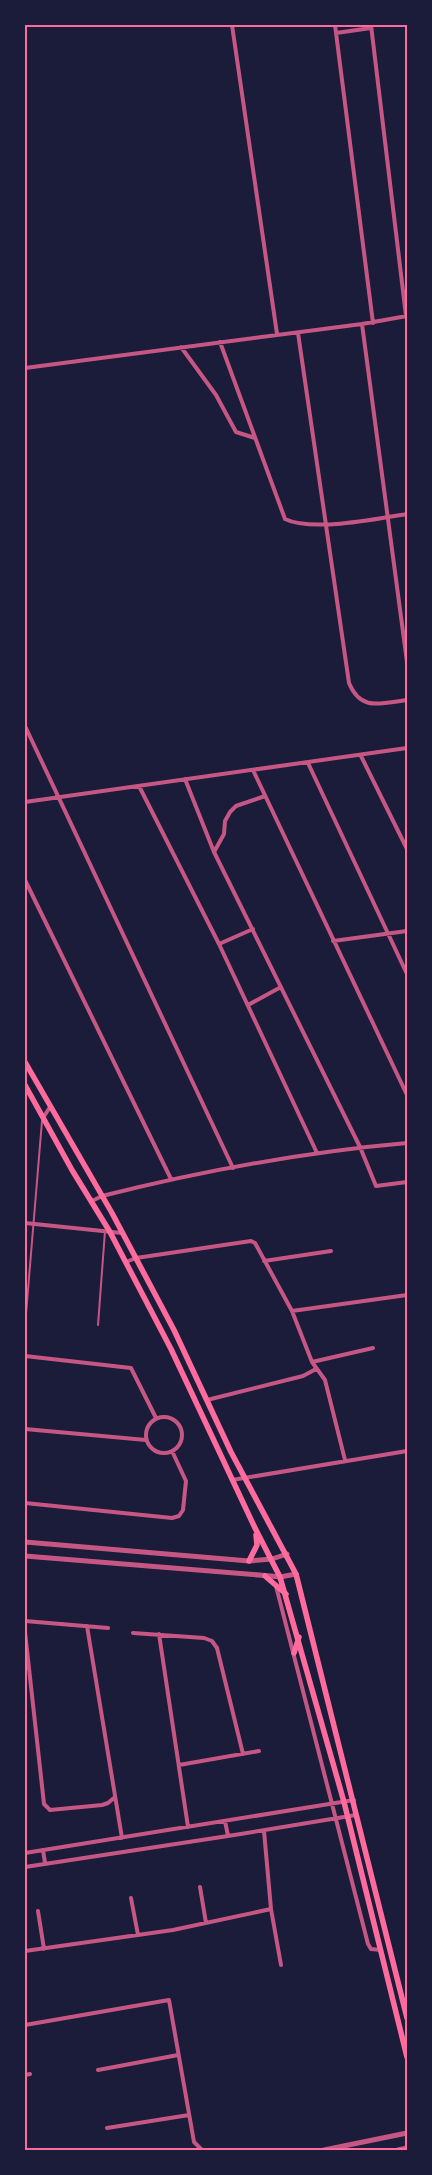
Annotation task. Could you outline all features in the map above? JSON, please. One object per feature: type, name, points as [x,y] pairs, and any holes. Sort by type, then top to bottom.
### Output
[{"type":"main road","points":[[25,1062],[136,1258],[174,1330],[245,1477],[296,1574],[358,1815],[407,2018]]},
{"type":"main road","points":[[25,1084],[126,1262],[172,1349],[254,1528],[280,1577],[299,1637],[348,1816],[407,2057]]},
{"type":"main road","points":[[249,1561],[257,1545],[254,1528]]},
{"type":"main road","points":[[265,1576],[286,1594]]},
{"type":"main road","points":[[294,1653],[299,1637]]},
{"type":"street","points":[[232,25],[277,334]]},
{"type":"street","points":[[335,25],[373,323]]},
{"type":"street","points":[[25,368],[373,323],[407,316],[371,26],[336,33]]},
{"type":"street","points":[[362,324],[386,517],[407,662]]},
{"type":"street","points":[[298,333],[349,683],[354,694],[370,704],[407,700]]},
{"type":"street","points":[[220,342],[286,518],[292,522],[325,525],[407,514]]},
{"type":"street","points":[[181,347],[216,395],[236,432],[255,438]]},
{"type":"street","points":[[25,726],[233,1168]]},
{"type":"street","points":[[25,802],[407,748]]},
{"type":"street","points":[[361,756],[407,849]]},
{"type":"street","points":[[308,763],[407,974]]},
{"type":"street","points":[[254,770],[407,1095]]},
{"type":"street","points":[[185,780],[214,852],[360,1147],[376,1186],[407,1182]]},
{"type":"street","points":[[139,786],[219,944],[317,1154]]},
{"type":"street","points":[[214,852],[224,834],[225,821],[230,812],[236,806],[266,796]]},
{"type":"street","points":[[25,880],[171,1179]]},
{"type":"street","points":[[219,944],[253,929]]},
{"type":"street","points":[[333,941],[407,931]]},
{"type":"street","points":[[248,1005],[281,987]]},
{"type":"street","points":[[43,1118],[50,1107]]},
{"type":"street","points":[[92,1201],[102,1196],[171,1179],[360,1147],[407,1143]]},
{"type":"street","points":[[25,1223],[122,1233]]},
{"type":"street","points":[[126,1262],[136,1258],[254,1242],[292,1311],[312,1362],[325,1380],[345,1460]]},
{"type":"street","points":[[264,1261],[331,1250]]},
{"type":"street","points":[[292,1311],[407,1295]]},
{"type":"street","points":[[312,1362],[373,1348]]},
{"type":"street","points":[[25,1356],[131,1368],[156,1418]]},
{"type":"street","points":[[207,1400],[304,1376],[316,1369]]},
{"type":"street","points":[[25,1429],[146,1440],[156,1451],[167,1453],[172,1451],[180,1442],[182,1430],[170,1417],[156,1418],[148,1426],[146,1440]]},
{"type":"street","points":[[25,1503],[172,1518],[179,1516],[183,1510],[186,1481],[172,1451]]},
{"type":"street","points":[[232,1480],[407,1451]]},
{"type":"street","points":[[25,1542],[249,1561],[272,1560],[287,1554]]},
{"type":"street","points":[[25,1556],[280,1577],[296,1574]]},
{"type":"street","points":[[276,1586],[369,1947],[381,1950]]},
{"type":"street","points":[[25,1621],[108,1628]]},
{"type":"street","points":[[87,1626],[122,1838]]},
{"type":"street","points":[[25,1632],[44,1804],[46,1808],[50,1810],[102,1805],[108,1804],[115,1797]]},
{"type":"street","points":[[133,1633],[204,1638],[212,1641],[217,1648],[243,1754]]},
{"type":"street","points":[[159,1634],[188,1827]]},
{"type":"street","points":[[179,1765],[259,1751]]},
{"type":"street","points":[[25,1853],[354,1800]]},
{"type":"street","points":[[25,1866],[264,1831],[358,1815]]},
{"type":"street","points":[[225,1821],[228,1836]]},
{"type":"street","points":[[264,1831],[271,1909],[282,1965]]},
{"type":"street","points":[[44,1850],[46,1863]]},
{"type":"street","points":[[200,1887],[206,1923]]},
{"type":"street","points":[[131,1898],[138,1935]]},
{"type":"street","points":[[25,1951],[138,1935],[271,1909]]},
{"type":"street","points":[[38,1911],[44,1949]]},
{"type":"street","points":[[25,2025],[169,2000],[194,2142],[202,2150]]},
{"type":"street","points":[[98,2070],[178,2055]]},
{"type":"street","points":[[108,2128],[189,2115]]},
{"type":"street","points":[[324,2150],[407,2133]]},
{"type":"street","points":[[398,2150],[407,2148]]},
{"type":"lane","points":[[26,1314],[43,1118]]},
{"type":"lane","points":[[98,1325],[107,1231]]}]
